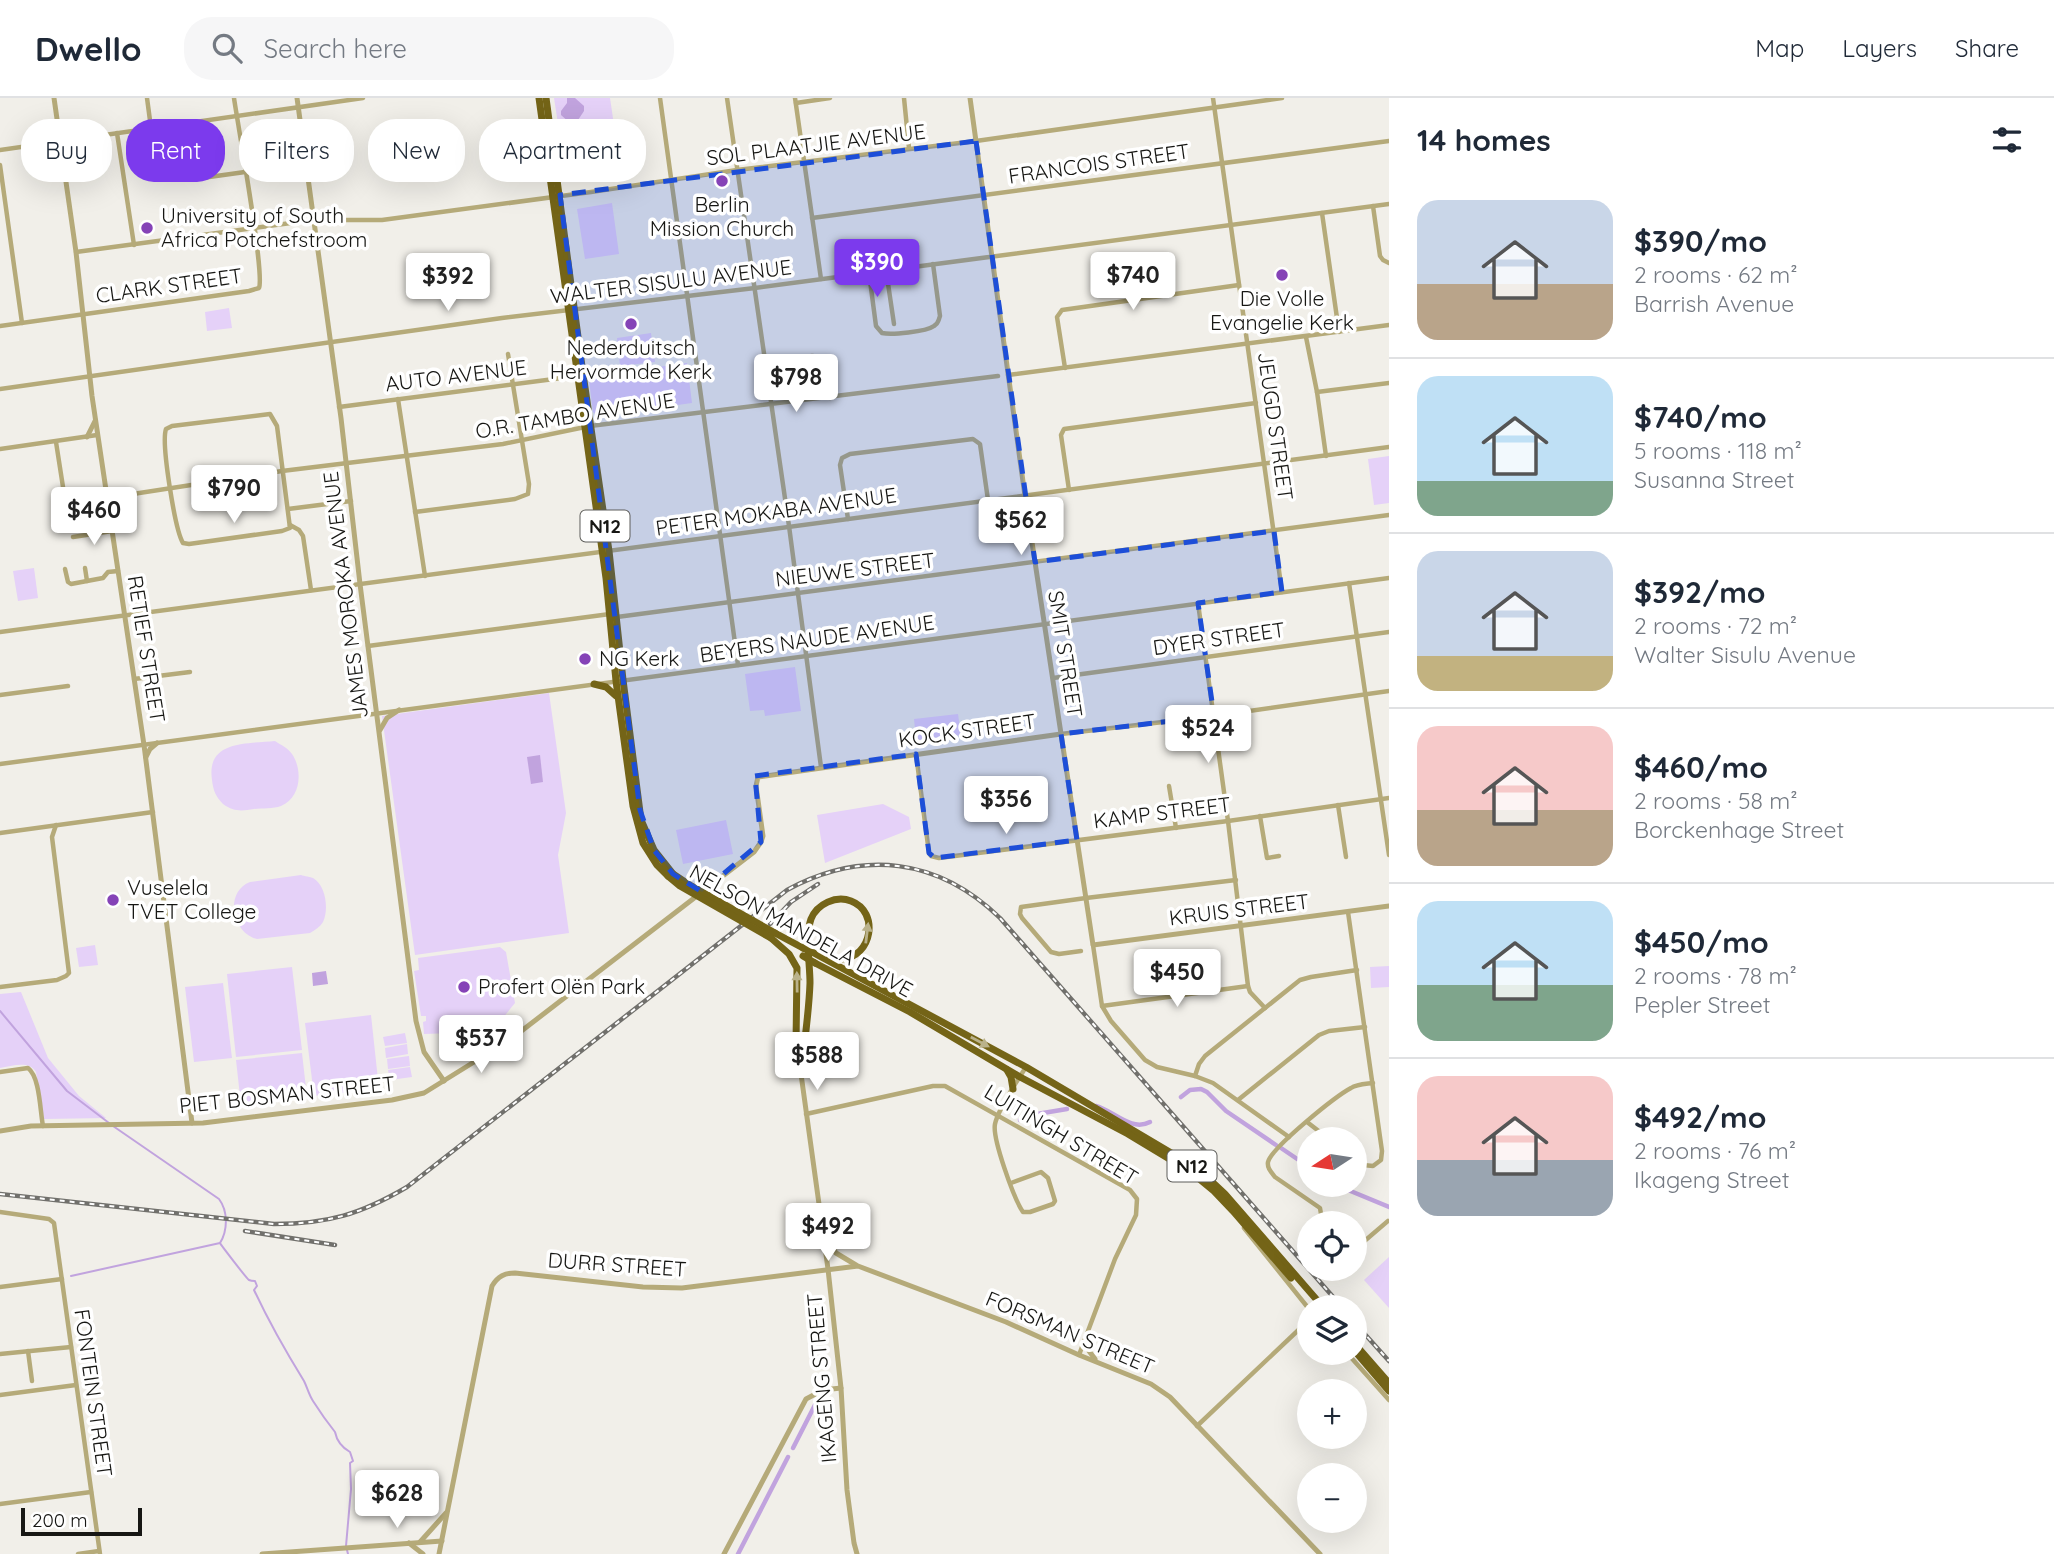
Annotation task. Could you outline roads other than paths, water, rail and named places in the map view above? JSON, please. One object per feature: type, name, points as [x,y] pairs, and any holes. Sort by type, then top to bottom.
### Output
[{"type":"highway","name":"NELSON MANDELA DRIVE","points":[[539,98],[557,196]]},
{"type":"highway","name":"NELSON MANDELA DRIVE","points":[[546,98],[620,680],[641,820],[654,850],[670,875]]},
{"type":"highway","name":"NELSON MANDELA DRIVE","points":[[573,310],[577,376],[587,426]]},
{"type":"highway","name":"NELSON MANDELA DRIVE","points":[[620,680],[619,700],[637,827],[651,856],[670,875],[773,936],[1026,1067],[1178,1157],[1209,1179],[1237,1207],[1313,1295]]},
{"type":"highway","points":[[594,684],[610,689],[619,700]]},
{"type":"highway","points":[[801,1074],[810,985],[810,921],[820,907],[835,899],[849,900],[860,907],[869,925],[868,939],[862,949],[853,956],[842,959],[814,956]]},
{"type":"highway","points":[[773,936],[797,968],[796,1044],[801,1074]]},
{"type":"highway","name":"NELSON MANDELA DRIVE","points":[[814,956],[1020,1077],[1109,1123],[1207,1184],[1306,1295]]},
{"type":"highway","points":[[1005,1068],[1011,1077],[1013,1089]]},
{"type":"highway","points":[[1367,1358],[1389,1383]]},
{"type":"highway","points":[[1367,1365],[1389,1391]]},
{"type":"street","name":"RETIEF STREET","points":[[54,98],[57,119]]},
{"type":"street","points":[[147,98],[150,119]]},
{"type":"street","points":[[234,98],[239,135]]},
{"type":"street","name":"JAMES MOROKA AVENUE","points":[[297,98],[418,1033],[424,1052],[444,1081]]},
{"type":"street","points":[[215,119],[363,98]]},
{"type":"street","points":[[660,98],[738,665]]},
{"type":"street","points":[[727,98],[821,766]]},
{"type":"street","points":[[821,279],[795,100],[830,98]]},
{"type":"street","points":[[904,98],[909,148]]},
{"type":"street","name":"SMIT STREET","points":[[970,98],[1025,496],[1102,1006]]},
{"type":"street","name":"JEUGD STREET","points":[[1213,98],[1283,592]]},
{"type":"street","name":"SOL PLAATJIE AVENUE","points":[[76,252],[313,220],[382,220],[1282,98]]},
{"type":"street","points":[[112,134],[126,132]]},
{"type":"street","points":[[117,133],[134,244]]},
{"type":"street","name":"FRANCOIS STREET","points":[[813,218],[1389,141]]},
{"type":"street","points":[[0,150],[21,147]]},
{"type":"street","points":[[0,165],[22,323]]},
{"type":"street","points":[[658,181],[673,194]]},
{"type":"street","name":"RETIEF STREET","points":[[66,182],[97,435],[146,757],[192,1123]]},
{"type":"street","points":[[247,182],[254,228]]},
{"type":"street","name":"WALTER SISULU AVENUE","points":[[0,389],[573,310],[1389,204]]},
{"type":"street","points":[[1373,206],[1380,256],[1389,263]]},
{"type":"street","points":[[1322,213],[1339,332]]},
{"type":"street","name":"CLARK STREET","points":[[0,326],[259,288],[261,280],[254,228]]},
{"type":"street","points":[[869,273],[876,326],[881,333],[891,334],[928,328],[939,321],[933,264]]},
{"type":"street","points":[[886,270],[894,324]]},
{"type":"street","points":[[1065,368],[1057,317],[1062,310],[1239,285]]},
{"type":"street","points":[[1008,375],[1389,325]]},
{"type":"street","points":[[1306,337],[1326,456]]},
{"type":"street","points":[[415,512],[525,496],[529,488],[508,354]]},
{"type":"street","points":[[765,363],[819,356],[824,360],[830,398]]},
{"type":"street","name":"AUTO AVENUE","points":[[339,407],[577,376]]},
{"type":"street","name":"O.R. TAMBO AVENUE","points":[[107,498],[282,471],[521,440],[587,426],[999,376]]},
{"type":"street","points":[[1317,392],[1389,383]]},
{"type":"street","points":[[398,399],[425,576]]},
{"type":"street","points":[[1069,490],[1060,435],[1064,429],[1256,403]]},
{"type":"street","points":[[270,414],[277,426],[282,471],[289,529],[183,543],[170,487],[164,433],[172,426],[270,414]]},
{"type":"street","points":[[87,437],[95,420]]},
{"type":"street","points":[[0,449],[97,435]]},
{"type":"street","points":[[848,519],[840,465],[842,458],[850,454],[973,439],[981,444],[988,500]]},
{"type":"street","points":[[56,442],[63,487],[61,493]]},
{"type":"street","name":"PETER MOKABA AVENUE","points":[[0,632],[1389,447]]},
{"type":"street","points":[[288,509],[351,501]]},
{"type":"street","name":"NIEUWE STREET","points":[[368,646],[729,603],[1389,515]]},
{"type":"street","points":[[290,525],[303,536],[311,590]]},
{"type":"street","points":[[73,537],[112,531]]},
{"type":"street","points":[[85,568],[87,581]]},
{"type":"street","points":[[65,569],[69,583],[105,578],[108,572],[118,571]]},
{"type":"street","name":"BEYERS NAUDE AVENUE","points":[[0,764],[1389,578]]},
{"type":"street","points":[[1349,583],[1389,855]]},
{"type":"street","points":[[1199,603],[1248,986],[1265,1008]]},
{"type":"street","name":"DYER STREET","points":[[1053,678],[1389,632]]},
{"type":"street","points":[[134,679],[190,672]]},
{"type":"street","points":[[0,695],[68,686]]},
{"type":"street","name":"KOCK STREET","points":[[758,776],[1389,691]]},
{"type":"street","points":[[379,735],[387,718],[399,710]]},
{"type":"street","points":[[146,757],[157,743]]},
{"type":"street","name":"KAMP STREET","points":[[916,754],[929,853],[939,858],[1389,798]]},
{"type":"street","name":"PIET BOSMAN STREET","points":[[0,1131],[43,1126],[192,1123],[326,1109],[405,1098],[428,1092],[511,1040],[754,852],[762,836],[756,786],[758,776]]},
{"type":"street","points":[[1169,786],[1175,828]]},
{"type":"street","points":[[1338,805],[1346,857]]},
{"type":"street","points":[[0,833],[153,812]]},
{"type":"street","points":[[1260,816],[1266,858],[1279,856]]},
{"type":"street","points":[[0,987],[52,981],[68,975],[52,837],[56,825]]},
{"type":"street","points":[[45,827],[52,837]]},
{"type":"street","points":[[1082,951],[1059,954],[1051,952],[1022,918],[1021,907],[1236,880]]},
{"type":"street","name":"KRUIS STREET","points":[[1093,945],[1389,906]]},
{"type":"street","points":[[1348,912],[1382,1151],[1378,1164],[1367,1166]]},
{"type":"street","points":[[1195,1076],[1201,1060],[1305,978],[1357,970]]},
{"type":"street","points":[[1248,986],[1102,1006],[1111,1021],[1150,1064],[1213,1083],[1289,1136]]},
{"type":"street","points":[[1238,1100],[1319,1035],[1329,1031],[1365,1027]]},
{"type":"street","points":[[1011,1182],[1041,1172],[1048,1178],[1055,1201],[1049,1206],[1026,1213],[1020,1208],[1011,1182],[995,1135],[995,1124],[999,1115],[1026,1067]]},
{"type":"street","points":[[0,1072],[28,1068],[32,1071],[43,1126]]},
{"type":"street","name":"IKAGENG STREET","points":[[801,1074],[828,1269],[841,1388],[847,1490],[857,1554]]},
{"type":"street","points":[[1320,1211],[1320,1208],[1275,1177],[1269,1170],[1269,1160],[1289,1136],[1351,1087],[1373,1083]]},
{"type":"street","name":"LUITINGH STREET","points":[[806,1114],[939,1086],[953,1089],[1130,1190],[1137,1199],[1136,1215],[1115,1259],[1079,1355]]},
{"type":"street","points":[[1307,1122],[1313,1127]]},
{"type":"street","points":[[1233,1211],[1258,1248],[1297,1295]]},
{"type":"street","name":"FONTEIN STREET","points":[[0,1212],[52,1220],[99,1553]]},
{"type":"street","points":[[1367,1239],[1388,1222]]},
{"type":"street","points":[[824,1235],[836,1253],[858,1266]]},
{"type":"street","name":"FORSMAN STREET","points":[[828,1269],[858,1266],[1006,1322],[1157,1387],[1320,1554]]},
{"type":"street","name":"DURR STREET","points":[[447,1511],[492,1286],[498,1278],[509,1273],[643,1287],[682,1288],[828,1269]]},
{"type":"street","points":[[0,1287],[62,1279]]},
{"type":"street","points":[[1197,1426],[1297,1331]]},
{"type":"street","points":[[1086,1337],[1089,1351],[1099,1363]]},
{"type":"street","points":[[0,1353],[71,1347]]},
{"type":"street","points":[[28,1351],[32,1381]]},
{"type":"street","points":[[1358,1365],[1389,1401]]},
{"type":"street","points":[[0,1389],[0,1395],[76,1385]]},
{"type":"street","points":[[723,1554],[806,1399],[824,1390],[841,1388]]},
{"type":"street","points":[[0,1504],[91,1492]]},
{"type":"street","points":[[439,1554],[447,1511]]},
{"type":"street","points":[[420,1542],[447,1511]]},
{"type":"street","points":[[262,1554],[442,1541]]},
{"type":"street","points":[[408,1542],[423,1554]]},
{"type":"street","points":[[78,1554],[99,1553]]},
{"type":"waterway","points":[[0,1011],[67,1091],[109,1123]]},
{"type":"waterway","points":[[1181,1097],[1190,1090],[1201,1089],[1207,1092],[1226,1111],[1276,1145]]},
{"type":"waterway","points":[[1096,1106],[1129,1123],[1150,1122]]},
{"type":"waterway","points":[[1020,1120],[1031,1115],[1067,1109]]},
{"type":"waterway","points":[[71,1276],[220,1243],[224,1232],[226,1221],[219,1199],[113,1126]]},
{"type":"waterway","points":[[1281,1148],[1297,1159]]},
{"type":"waterway","points":[[1365,1197],[1389,1207]]},
{"type":"waterway","points":[[220,1243],[247,1278],[255,1281],[257,1286],[254,1290],[312,1399],[337,1439],[350,1452],[353,1461],[350,1463],[351,1489],[346,1546],[348,1554]]},
{"type":"waterway","points":[[793,1448],[817,1401]]},
{"type":"waterway","points":[[738,1554],[788,1457]]},
{"type":"railway","points":[[0,1194],[274,1224],[311,1222],[359,1211],[407,1187],[787,890],[815,877],[844,869],[871,865],[899,866],[925,872],[951,883],[976,898],[1000,918],[1331,1295]]},
{"type":"railway","points":[[770,924],[791,902],[818,884]]},
{"type":"railway","points":[[245,1231],[335,1245]]},
{"type":"railway","points":[[1367,1336],[1389,1361]]},
{"type":"place","name":"Berlin Mission Church","points":[[722,181]]},
{"type":"place","name":"University of South Africa Potchefstroom","points":[[147,228]]},
{"type":"place","name":"Die Volle Evangelie Kerk","points":[[1282,275]]},
{"type":"place","name":"Nederduitsch Hervormde Kerk","points":[[631,324]]},
{"type":"place","name":"NG Kerk","points":[[585,659]]},
{"type":"place","name":"Vuselela TVET College","points":[[113,900]]},
{"type":"place","name":"Profert Olën Park","points":[[464,987]]}]
